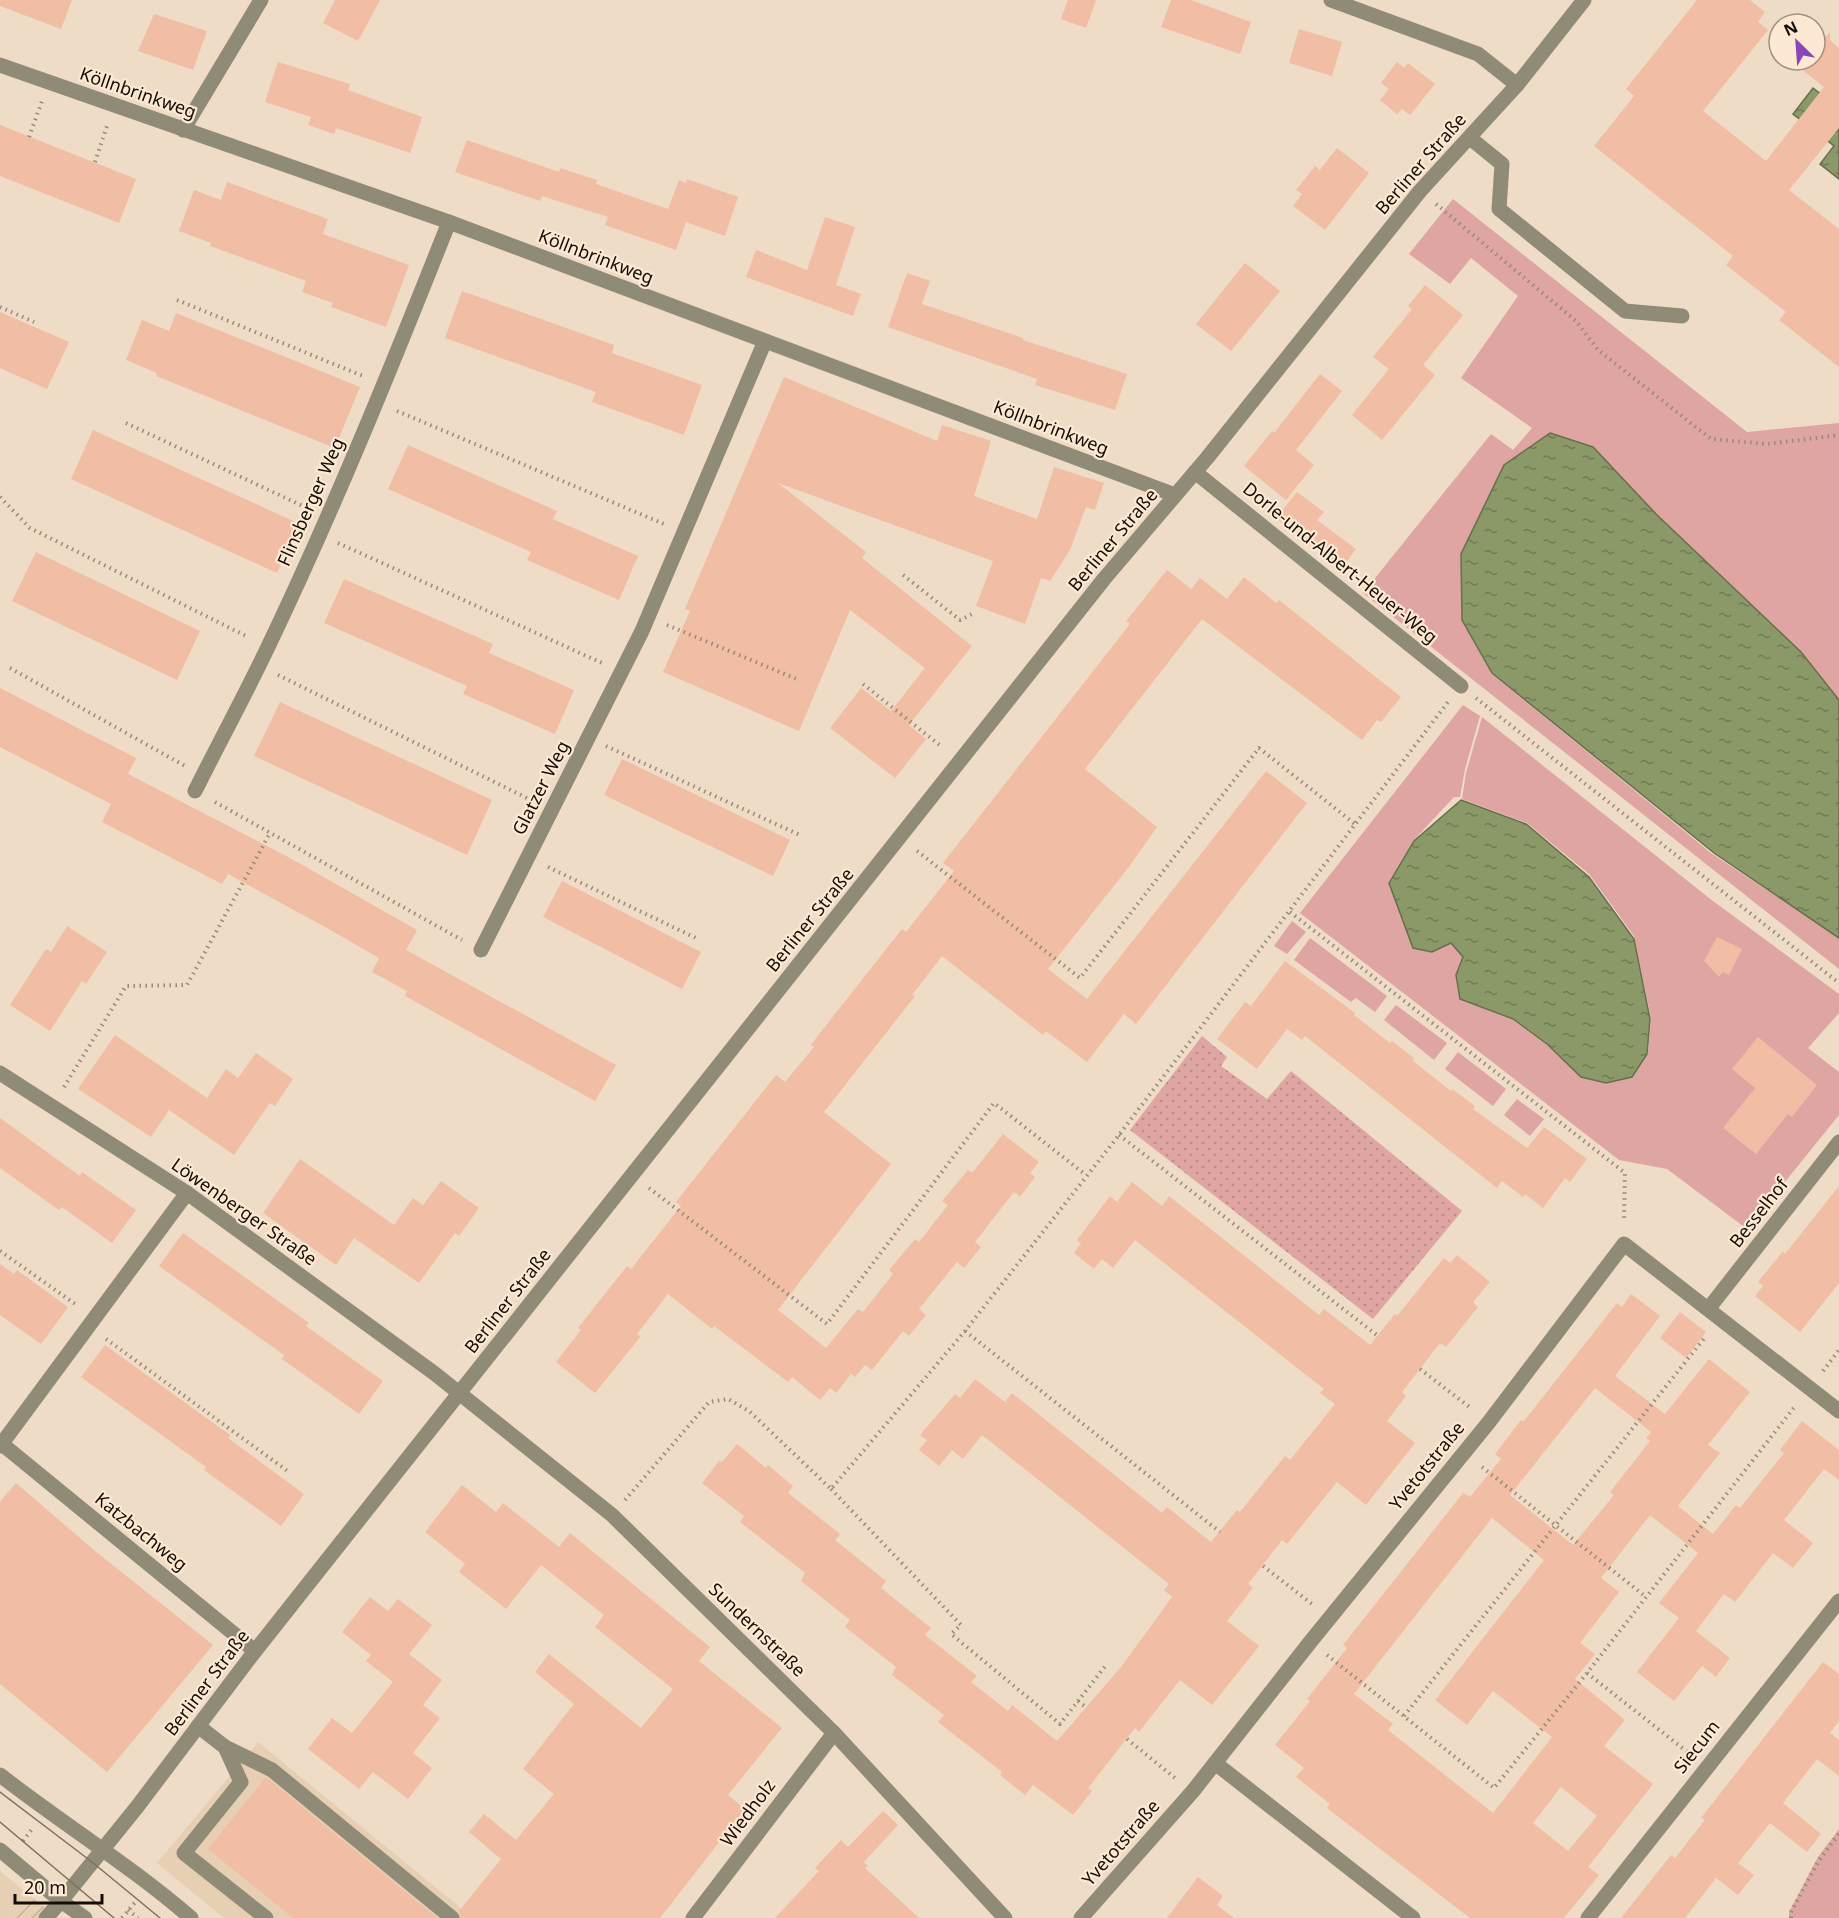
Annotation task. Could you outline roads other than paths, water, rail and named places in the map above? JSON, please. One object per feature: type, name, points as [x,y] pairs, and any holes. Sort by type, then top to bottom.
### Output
[{"type":"street","points":[[183,130],[261,0]]},
{"type":"street","points":[[1331,0],[1478,54],[1517,85]]},
{"type":"street","name":"Berliner Straße","points":[[46,1918],[137,1807],[255,1651],[1104,579],[1195,472],[1420,191],[1517,85],[1584,0]]},
{"type":"street","name":"Köllnbrinkweg","points":[[0,65],[449,222],[1175,495]]},
{"type":"street","points":[[1470,138],[1502,164],[1499,209],[1625,311],[1682,316]]},
{"type":"street","name":"Flinsberger Weg","points":[[195,791],[268,647],[385,385],[449,222]]},
{"type":"street","name":"Glatzer Weg","points":[[482,950],[648,617],[765,341]]},
{"type":"street","name":"Dorle-und-Albert-Heuer-Weg","points":[[1195,472],[1461,686]]},
{"type":"street","name":"Löwenberger Straße","points":[[0,1073],[187,1192],[459,1393]]},
{"type":"street","name":"Besselhof","points":[[1715,1313],[1839,1142]]},
{"type":"street","name":"Katzbachweg","points":[[187,1192],[1,1445],[255,1651]]},
{"type":"street","name":"Yvetotstraße","points":[[1081,1918],[1193,1791],[1311,1641],[1489,1422],[1624,1244],[1715,1313]]},
{"type":"street","points":[[1715,1313],[1839,1411]]},
{"type":"street","name":"Sundernstraße","points":[[459,1393],[612,1515],[834,1732],[1005,1918]]},
{"type":"street","name":"Siecum","points":[[1588,1918],[1838,1603]]},
{"type":"street","points":[[198,1725],[225,1747],[272,1770],[452,1918]]},
{"type":"street","name":"Wiedholz","points":[[693,1918],[834,1732]]},
{"type":"street","points":[[225,1747],[241,1782],[184,1853],[266,1918]]},
{"type":"street","points":[[1215,1763],[1413,1918]]},
{"type":"street","points":[[0,1775],[47,1812],[150,1883],[191,1918]]},
{"type":"street","points":[[0,1850],[60,1901],[85,1918]]},
{"type":"water","points":[[1813,88],[1839,108],[1839,179],[1820,164],[1834,146],[1793,114]]},
{"type":"water","points":[[1550,433],[1593,447],[1656,514],[1801,652],[1839,700],[1839,938],[1714,853],[1492,673],[1462,620],[1461,554],[1504,465]]},
{"type":"water","points":[[1461,800],[1526,824],[1589,877],[1634,939],[1650,1019],[1647,1054],[1632,1077],[1606,1083],[1581,1077],[1548,1045],[1513,1019],[1460,999],[1456,975],[1463,957],[1451,943],[1432,952],[1413,948],[1389,883],[1414,841]]},
{"type":"tram line","points":[[0,1792],[92,1862],[160,1918]]},
{"type":"tram line","points":[[0,1822],[114,1918]]}]
